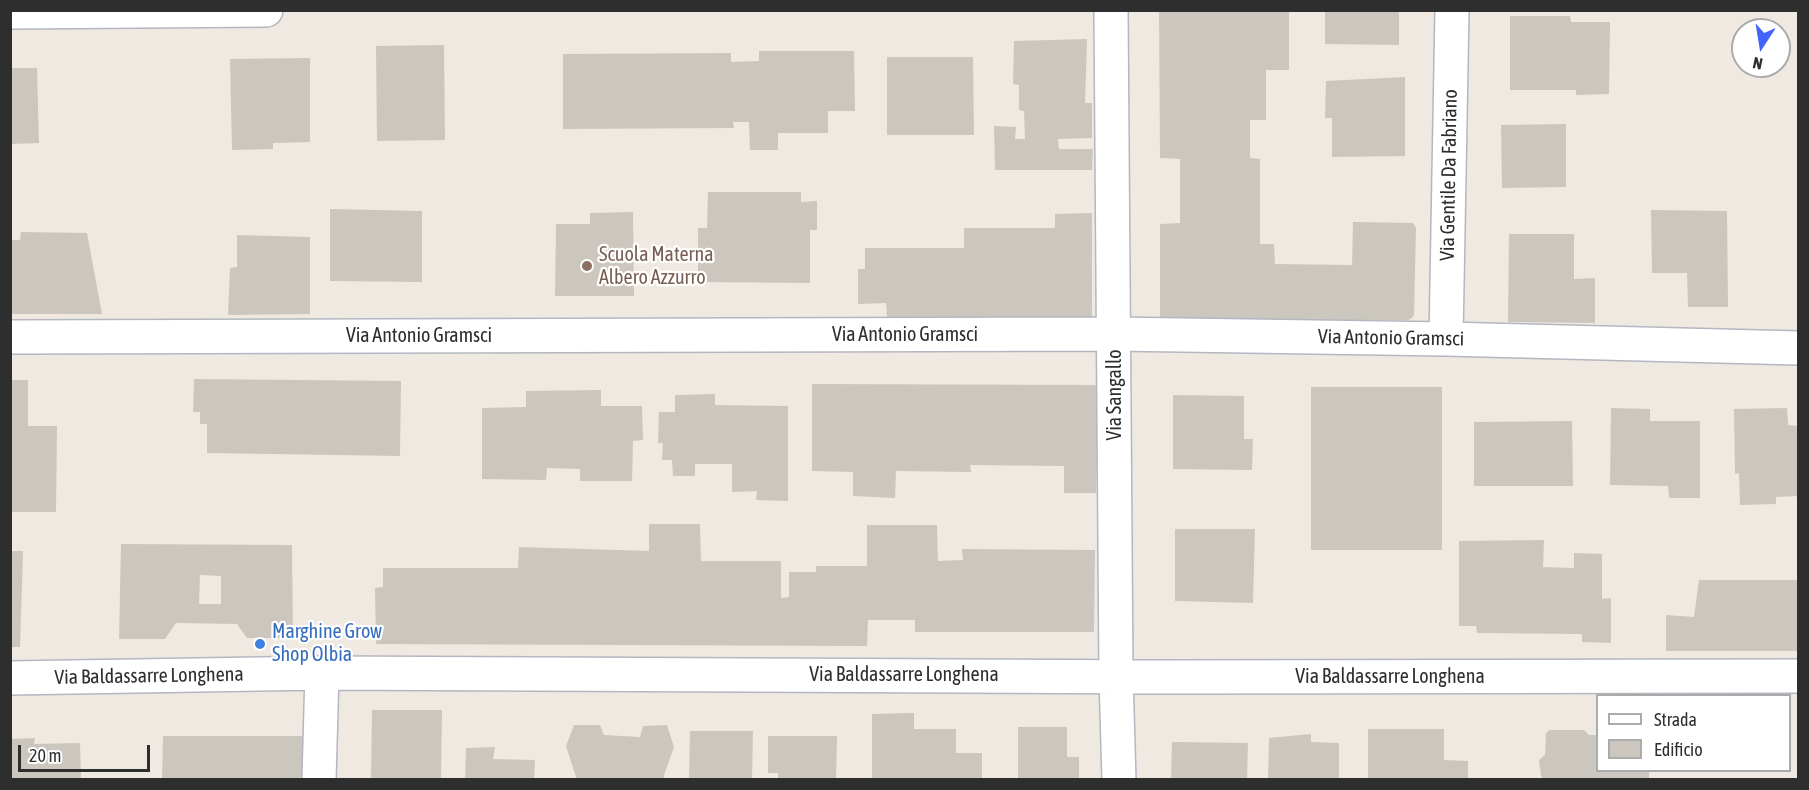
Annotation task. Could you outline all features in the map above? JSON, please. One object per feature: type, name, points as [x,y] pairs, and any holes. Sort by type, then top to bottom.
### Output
[{"type":"street","points":[[10,12],[266,10]]},
{"type":"street","name":"Via Sangallo","points":[[1111,10],[1116,676],[1119,780]]},
{"type":"street","name":"Via Gentile Da Fabriano","points":[[1446,339],[1452,10]]},
{"type":"street","name":"Via Antonio Gramsci","points":[[10,337],[1114,334],[1798,348]]},
{"type":"street","points":[[319,780],[322,673]]},
{"type":"street","name":"Via Baldassarre Longhena","points":[[10,678],[322,673],[1798,676]]},
{"type":"building","points":[[1159,10],[1289,10],[1289,70],[1266,70],[1266,120],[1250,120],[1250,158],[1260,159],[1260,244],[1274,244],[1275,264],[1352,265],[1353,222],[1413,223],[1416,228],[1414,315],[1412,318],[1408,320],[1292,320],[1292,323],[1160,321],[1160,224],[1180,223],[1180,159],[1160,158]]},
{"type":"building","points":[[1325,10],[1399,10],[1399,45],[1325,44]]},
{"type":"building","points":[[1510,16],[1570,16],[1571,22],[1610,22],[1609,94],[1576,95],[1576,90],[1510,90]]},
{"type":"building","points":[[1087,39],[1085,103],[1092,103],[1092,138],[1058,139],[1059,149],[1093,149],[1092,170],[995,170],[994,126],[1016,127],[1015,139],[1025,139],[1024,111],[1019,110],[1019,85],[1013,84],[1014,41]]},
{"type":"building","points":[[444,45],[445,140],[377,141],[376,46]]},
{"type":"building","points":[[759,51],[854,51],[855,111],[828,111],[828,133],[778,133],[778,150],[750,150],[749,122],[733,122],[734,128],[563,129],[563,54],[731,53],[731,62],[759,61]]},
{"type":"building","points":[[887,57],[973,57],[974,135],[887,135]]},
{"type":"building","points":[[310,58],[310,142],[273,143],[273,149],[232,150],[230,59]]},
{"type":"building","points":[[10,68],[37,68],[39,143],[10,144]]},
{"type":"building","points":[[1405,77],[1405,156],[1332,157],[1332,118],[1325,118],[1326,81]]},
{"type":"building","points":[[1566,124],[1566,187],[1502,188],[1501,125]]},
{"type":"building","points":[[708,192],[801,192],[801,202],[817,201],[817,230],[810,230],[810,283],[698,282],[698,228],[707,228]]},
{"type":"building","points":[[330,209],[422,211],[422,282],[330,281]]},
{"type":"building","points":[[1651,210],[1727,211],[1728,307],[1688,307],[1687,273],[1652,273]]},
{"type":"building","points":[[633,212],[634,296],[555,296],[556,224],[590,224],[590,213]]},
{"type":"building","points":[[1092,213],[1092,318],[887,317],[886,303],[858,304],[858,269],[865,269],[865,248],[964,248],[964,228],[1055,228],[1055,214]]},
{"type":"building","points":[[21,232],[87,233],[102,314],[10,314],[10,240],[20,240]]},
{"type":"building","points":[[1509,234],[1574,234],[1574,279],[1595,278],[1595,323],[1508,322]]},
{"type":"building","points":[[237,235],[310,237],[310,314],[228,315],[230,268],[237,267]]},
{"type":"building","points":[[194,379],[401,381],[400,456],[207,453],[207,424],[200,424],[200,412],[193,412]]},
{"type":"building","points":[[10,380],[28,380],[28,426],[57,426],[56,512],[10,512]]},
{"type":"building","points":[[812,384],[1099,385],[1096,493],[1064,493],[1064,466],[970,465],[971,472],[896,471],[895,498],[853,496],[853,472],[812,471]]},
{"type":"building","points":[[1311,387],[1442,387],[1442,550],[1311,550]]},
{"type":"building","points":[[601,390],[601,406],[642,406],[643,440],[633,441],[632,481],[580,481],[580,469],[547,468],[546,480],[482,479],[482,408],[526,407],[526,391]]},
{"type":"building","points":[[715,394],[715,405],[788,406],[788,501],[756,500],[757,491],[732,492],[732,464],[695,464],[695,476],[673,476],[672,460],[662,460],[663,443],[658,443],[659,412],[675,412],[675,395]]},
{"type":"building","points":[[1173,395],[1244,396],[1244,439],[1253,439],[1252,470],[1173,469]]},
{"type":"building","points":[[1611,408],[1650,409],[1650,421],[1700,421],[1700,498],[1669,498],[1668,486],[1610,485]]},
{"type":"building","points":[[1787,408],[1788,425],[1798,426],[1798,496],[1776,497],[1776,504],[1740,505],[1739,473],[1735,474],[1734,409]]},
{"type":"building","points":[[1572,421],[1573,486],[1474,486],[1474,422]]},
{"type":"building","points":[[649,524],[700,524],[701,561],[781,561],[781,598],[789,597],[789,572],[816,572],[816,566],[867,566],[867,525],[937,525],[938,561],[963,560],[962,549],[1095,550],[1094,632],[915,632],[915,620],[868,620],[867,646],[376,644],[375,588],[383,587],[383,568],[518,568],[519,547],[649,551]]},
{"type":"building","points":[[1175,529],[1255,529],[1253,603],[1175,601]]},
{"type":"building","points":[[1544,540],[1543,567],[1574,568],[1574,553],[1602,554],[1602,599],[1611,598],[1611,643],[1582,642],[1582,634],[1477,633],[1476,626],[1459,626],[1459,541]]},
{"type":"building","points":[[121,544],[292,545],[293,638],[247,638],[237,624],[176,623],[165,639],[119,639]],"holes":[[[200,575],[221,576],[221,604],[199,604]]]},
{"type":"building","points":[[10,551],[23,551],[20,647],[10,647]]},
{"type":"building","points":[[1699,580],[1798,580],[1798,651],[1666,651],[1666,615],[1694,617]]},
{"type":"building","points":[[372,710],[442,710],[441,780],[371,780]]},
{"type":"building","points":[[914,713],[914,729],[956,729],[956,753],[982,753],[982,780],[872,780],[872,714]]},
{"type":"building","points":[[574,725],[600,725],[604,735],[640,737],[643,726],[667,725],[674,747],[664,780],[577,780],[566,746]]},
{"type":"building","points":[[1018,727],[1067,727],[1067,757],[1079,757],[1079,780],[1018,780]]},
{"type":"building","points":[[1368,729],[1444,729],[1444,760],[1468,761],[1468,780],[1368,780]]},
{"type":"building","points":[[1549,730],[1584,730],[1589,735],[1596,735],[1596,772],[1649,772],[1649,780],[1544,780],[1541,776],[1539,760],[1545,755],[1546,733]]},
{"type":"building","points":[[690,731],[753,731],[752,780],[689,780]]},
{"type":"building","points":[[1311,734],[1311,742],[1339,743],[1339,780],[1268,780],[1269,738]]},
{"type":"building","points":[[163,736],[306,736],[307,780],[162,780]]},
{"type":"building","points":[[768,736],[837,736],[836,780],[778,780],[778,773],[768,773]]},
{"type":"building","points":[[35,738],[34,744],[80,743],[81,779],[10,780],[10,739]]},
{"type":"building","points":[[1172,742],[1248,743],[1247,780],[1171,780]]},
{"type":"building","points":[[495,747],[493,759],[535,760],[534,780],[465,780],[466,748]]},
{"type":"place","name":"Scuola Materna Albero Azzurro","points":[[587,266]]},
{"type":"place","name":"Marghine Grow Shop Olbia","points":[[260,644]]}]
